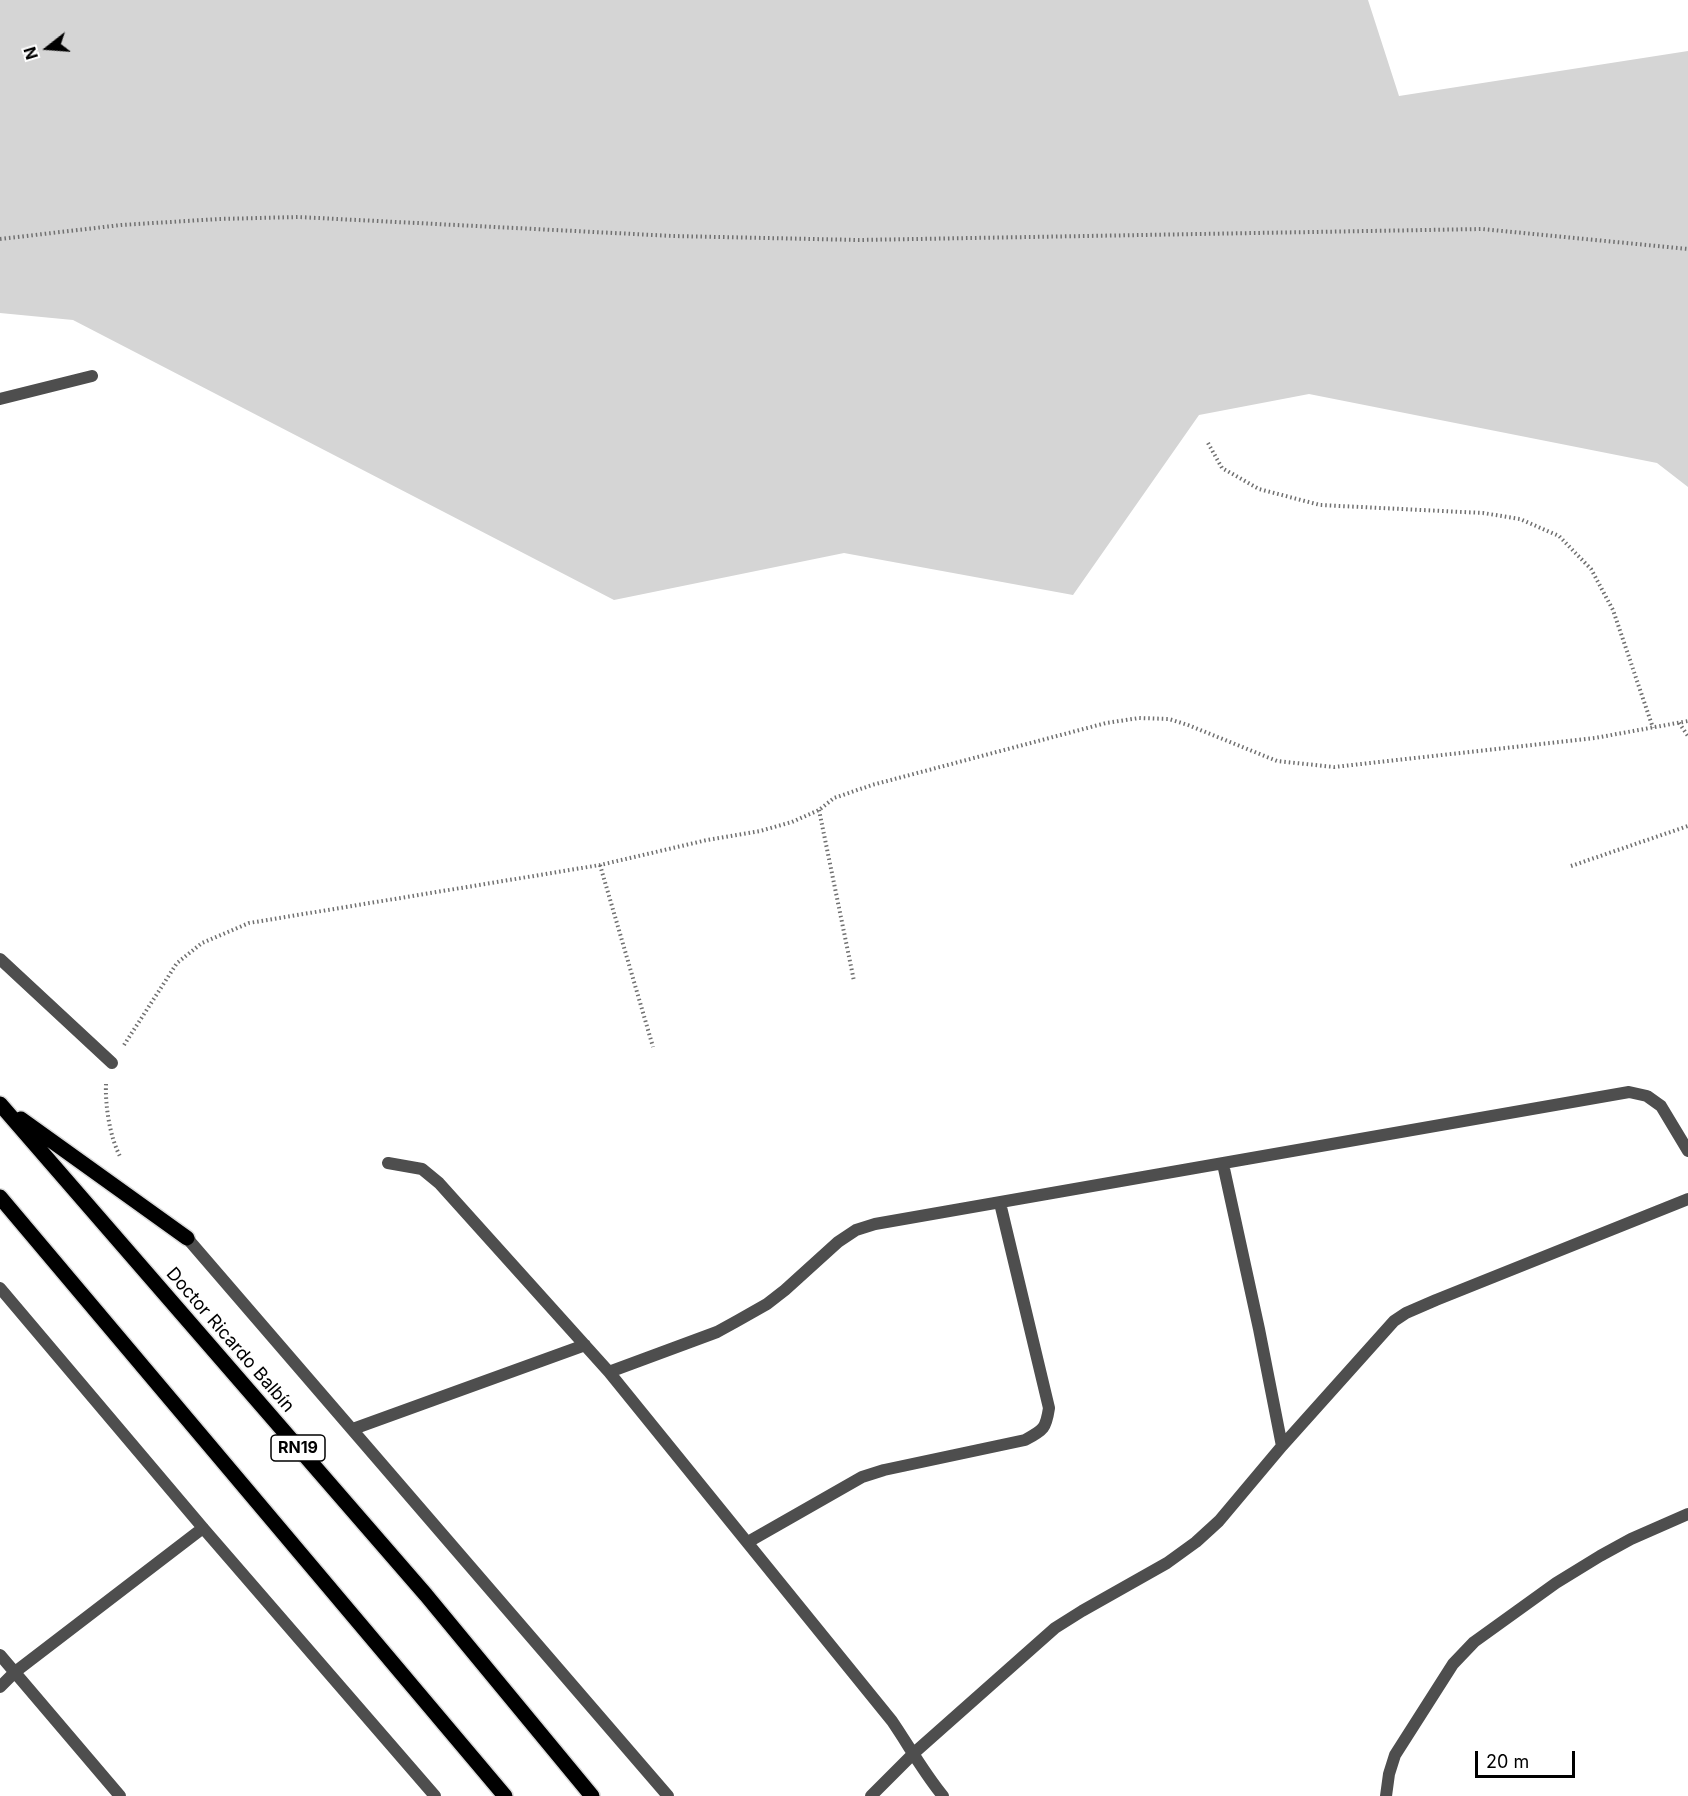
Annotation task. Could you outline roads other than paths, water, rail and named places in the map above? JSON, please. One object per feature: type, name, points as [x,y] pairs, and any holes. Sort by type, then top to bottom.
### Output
[{"type":"main road","points":[[0,1104],[187,1238]]},
{"type":"main road","name":"Doctor Ricardo Balbín","points":[[0,1104],[418,1586],[592,1796]]},
{"type":"main road","points":[[0,1197],[505,1796]]},
{"type":"street","points":[[0,399],[92,376]]},
{"type":"street","points":[[0,959],[112,1063]]},
{"type":"street","points":[[609,1372],[717,1332],[737,1321],[767,1304],[785,1290],[838,1242],[856,1230],[875,1224],[1629,1092],[1647,1096],[1661,1106],[1688,1151]]},
{"type":"street","points":[[388,1163],[422,1169],[439,1183],[609,1372],[884,1712],[943,1796]]},
{"type":"street","points":[[1223,1164],[1282,1446]]},
{"type":"street","points":[[871,1796],[914,1753],[1055,1628],[1167,1563],[1196,1542],[1219,1521],[1282,1446],[1394,1321],[1436,1300],[1688,1199]]},
{"type":"street","points":[[748,1542],[862,1477],[884,1470],[1025,1440],[1040,1432],[1046,1425],[1049,1407],[1000,1203]]},
{"type":"street","points":[[187,1238],[668,1796]]},
{"type":"street","points":[[0,1288],[203,1528],[435,1796]]},
{"type":"street","points":[[353,1429],[585,1345]]},
{"type":"street","points":[[1386,1796],[1395,1755],[1453,1664],[1474,1642],[1556,1583],[1600,1556],[1631,1539],[1688,1514]]},
{"type":"street","points":[[0,1687],[15,1672],[203,1528]]},
{"type":"street","points":[[0,1654],[120,1796]]}]
